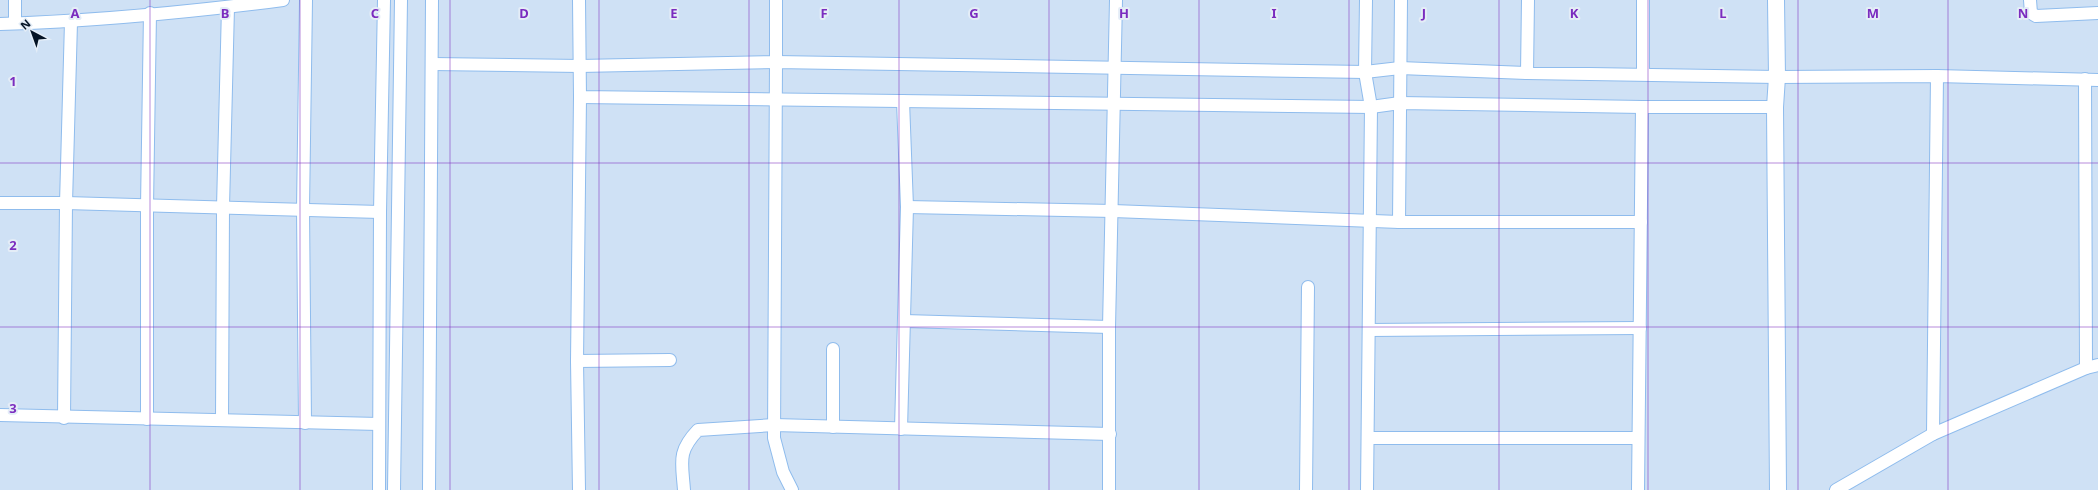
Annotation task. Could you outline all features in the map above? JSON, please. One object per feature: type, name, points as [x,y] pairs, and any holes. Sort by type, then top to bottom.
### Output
[{"type":"street","points":[[15,0],[15,23]]},
{"type":"street","points":[[0,24],[71,22],[150,13],[228,7],[284,0]]},
{"type":"street","points":[[305,423],[303,209],[306,0]]},
{"type":"street","points":[[379,490],[380,212],[384,0]]},
{"type":"street","points":[[394,490],[401,0]]},
{"type":"street","points":[[428,490],[432,0]]},
{"type":"street","points":[[579,0],[580,97],[577,361],[579,490]]},
{"type":"street","points":[[776,0],[774,438],[783,472],[792,490]]},
{"type":"street","points":[[1109,490],[1109,327],[1116,0]]},
{"type":"street","points":[[1366,0],[1366,72],[1371,107],[1368,220],[1369,330],[1367,490]]},
{"type":"street","points":[[1399,222],[1401,0]]},
{"type":"street","points":[[1527,73],[1528,0]]},
{"type":"street","points":[[1642,74],[1643,0]]},
{"type":"street","points":[[1776,0],[1777,76],[1775,107],[1778,490]]},
{"type":"street","points":[[2030,0],[2031,13],[2036,16],[2098,13]]},
{"type":"street","points":[[222,420],[223,207],[228,7]]},
{"type":"street","points":[[147,419],[147,206],[150,13]]},
{"type":"street","points":[[64,418],[66,203],[71,22]]},
{"type":"street","points":[[432,64],[580,66],[776,62],[1366,72],[1400,68],[1527,73],[1937,76],[2098,80]]},
{"type":"street","points":[[1933,434],[1937,76]]},
{"type":"street","points":[[2085,79],[2092,262],[2086,368]]},
{"type":"street","points":[[580,97],[1371,107],[1400,103],[1642,107],[1775,107]]},
{"type":"street","points":[[902,429],[907,207],[903,101]]},
{"type":"street","points":[[1638,490],[1642,107]]},
{"type":"street","points":[[0,203],[66,203],[380,212]]},
{"type":"street","points":[[907,207],[1112,211],[1399,222],[1641,222]]},
{"type":"street","points":[[1306,490],[1308,287]]},
{"type":"street","points":[[904,321],[1109,327]]},
{"type":"street","points":[[1369,330],[1640,328]]},
{"type":"street","points":[[833,349],[833,427]]},
{"type":"street","points":[[577,361],[670,360]]},
{"type":"street","points":[[1836,490],[1933,434],[2086,368],[2098,365]]},
{"type":"street","points":[[0,415],[64,418],[379,424]]},
{"type":"street","points":[[684,490],[682,456],[684,447],[698,430],[774,425],[1110,434]]},
{"type":"street","points":[[1368,438],[1638,438]]}]
